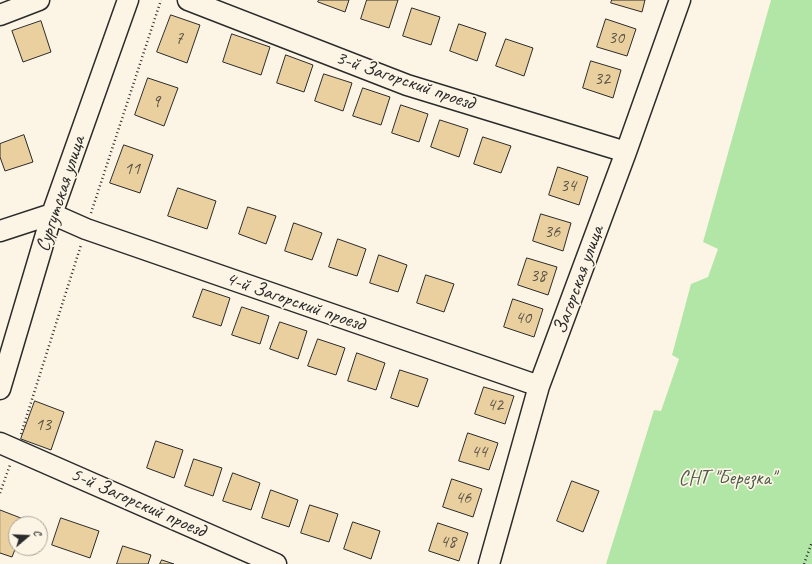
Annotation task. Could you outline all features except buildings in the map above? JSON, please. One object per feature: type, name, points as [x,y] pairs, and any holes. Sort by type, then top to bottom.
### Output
[{"type":"street","points":[[0,15],[39,0]]},
{"type":"street","name":"Сургутская улица","points":[[0,390],[52,214],[128,0]]},
{"type":"street","name":"3-й Загорский проезд","points":[[188,0],[407,85],[626,152]]},
{"type":"street","name":"Загорская улица","points":[[489,564],[539,386],[626,152],[680,0]]},
{"type":"street","points":[[0,230],[52,214]]},
{"type":"street","name":"4-й Загорский проезд","points":[[52,214],[86,229],[539,386]]},
{"type":"street","name":"5-й Загорский проезд","points":[[0,443],[276,564]]},
{"type":"path","points":[[804,564],[812,542]]},
{"type":"green space","name":"СНТ \"Березка\"","points":[[771,0],[812,0],[812,564],[606,564],[654,410],[661,411],[679,359],[672,355],[691,284],[708,277],[718,249],[703,242]]}]
